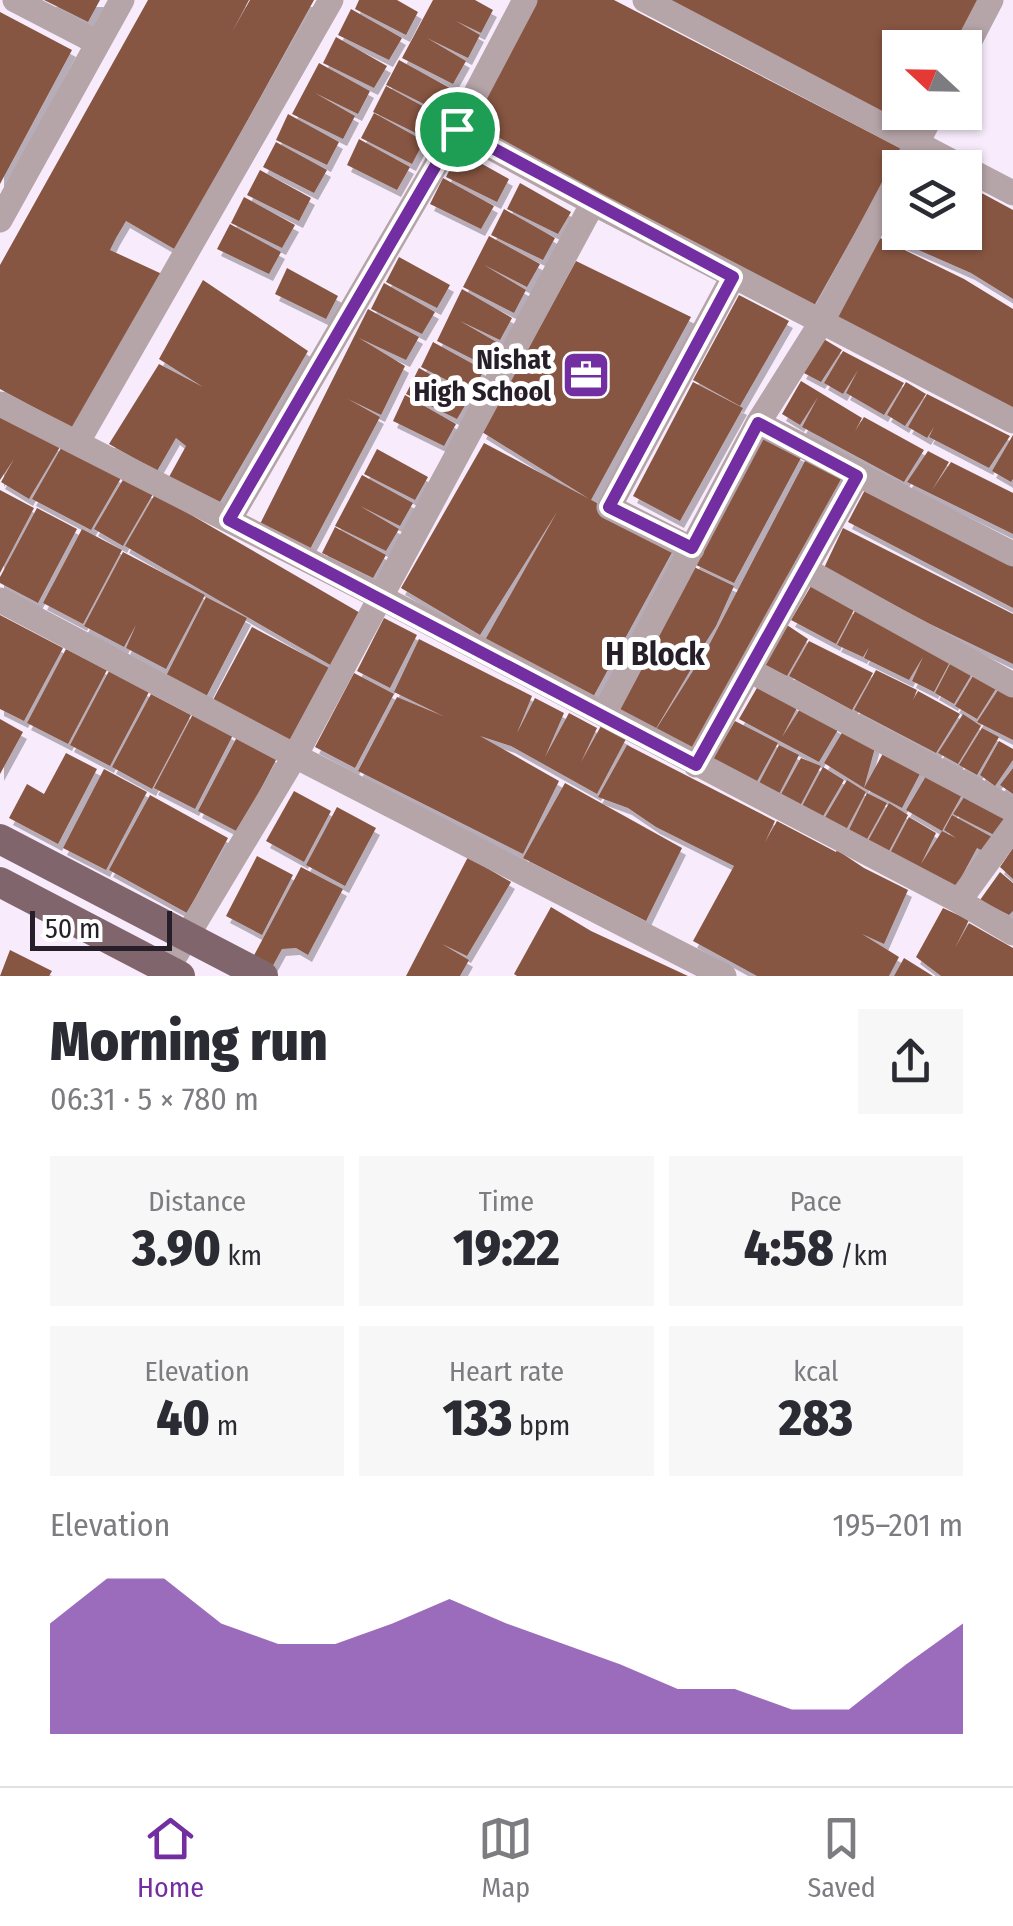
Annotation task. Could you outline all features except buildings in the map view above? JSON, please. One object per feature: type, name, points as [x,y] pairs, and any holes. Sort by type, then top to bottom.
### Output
[{"type":"main road","points":[[0,840],[262,976]]},
{"type":"main road","points":[[0,882],[170,974]]},
{"type":"street","points":[[15,0],[98,43]]},
{"type":"street","points":[[0,220],[122,0]]},
{"type":"street","points":[[77,443],[331,0]]},
{"type":"street","points":[[229,520],[457,129],[525,0]]},
{"type":"street","points":[[645,0],[930,150]]},
{"type":"street","points":[[975,30],[991,0]]},
{"type":"street","points":[[457,129],[593,204],[1013,421]]},
{"type":"street","points":[[913,150],[924,130]]},
{"type":"street","points":[[982,177],[1013,193]]},
{"type":"street","points":[[170,974],[187,937],[382,598],[593,204]]},
{"type":"street","points":[[604,714],[758,423],[822,323],[882,209]]},
{"type":"street","points":[[692,548],[609,507],[733,277]]},
{"type":"street","points":[[0,404],[382,598],[1013,933]]},
{"type":"street","points":[[758,423],[1013,554]]},
{"type":"street","points":[[696,765],[857,476]]},
{"type":"street","points":[[806,570],[1013,684]]},
{"type":"street","points":[[0,600],[724,976]]},
{"type":"street","points":[[750,670],[1013,810]]},
{"type":"street","points":[[959,901],[1013,826]]},
{"type":"place","name":"Nishat High School","points":[[586,375]]},
{"type":"district","name":"H Block","points":[[655,654]]},
{"type":"route","points":[[457,129],[733,277],[609,507],[692,548],[758,423],[857,476],[696,765],[229,520],[457,129]]}]
